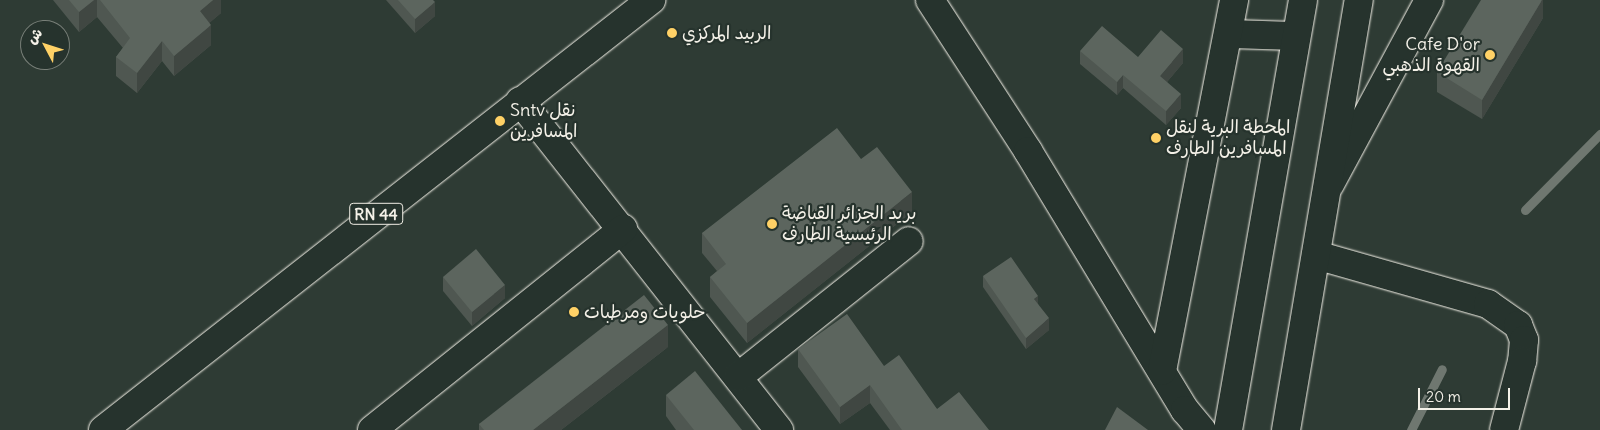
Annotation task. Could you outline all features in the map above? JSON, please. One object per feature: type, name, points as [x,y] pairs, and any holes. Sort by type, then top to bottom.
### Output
[{"type":"main road","name":"RN 44","points":[[103,430],[651,0]]},
{"type":"main road","points":[[930,0],[1028,152],[1162,371],[1202,430]]},
{"type":"main road","points":[[1162,371],[1234,0]]},
{"type":"main road","points":[[1228,430],[1303,0]]},
{"type":"main road","points":[[1286,430],[1330,184],[1359,0]]},
{"type":"main road","points":[[1330,184],[1429,0]]},
{"type":"main road","points":[[1228,34],[1296,36]]},
{"type":"main road","points":[[520,101],[623,229],[779,430]]},
{"type":"main road","points":[[372,430],[623,229]]},
{"type":"main road","points":[[738,376],[909,241]]},
{"type":"main road","points":[[1316,254],[1488,304],[1518,325],[1524,340],[1522,361],[1504,430]]},
{"type":"building","points":[[69,0],[94,0],[79,12]]},
{"type":"building","points":[[100,0],[213,0],[200,11],[211,25],[174,56],[162,41],[137,73],[116,57],[130,38]]},
{"type":"building","points":[[398,0],[433,0],[435,2],[415,19]]},
{"type":"building","name":"Cafe D'or القهوة الذهبي","points":[[1481,0],[1542,0],[1482,100],[1437,72]]},
{"type":"building","points":[[1102,26],[1138,57],[1161,30],[1183,49],[1160,76],[1181,94],[1166,111],[1123,75],[1117,82],[1080,51]]},
{"type":"building","points":[[837,128],[861,159],[877,147],[912,192],[747,323],[710,277],[726,264],[702,233]]},
{"type":"building","points":[[476,249],[505,285],[472,312],[443,277]]},
{"type":"building","points":[[1011,257],[1038,296],[1034,299],[1049,318],[1026,338],[983,276]]},
{"type":"building","points":[[644,295],[668,325],[533,430],[484,430],[479,424]]},
{"type":"building","points":[[847,314],[884,366],[899,355],[937,409],[959,392],[989,430],[902,430],[870,385],[840,407],[798,349]]},
{"type":"building","points":[[695,371],[742,430],[694,430],[666,395]]},
{"type":"building","points":[[1117,407],[1148,430],[1105,430]]},
{"type":"waterway","points":[[1525,210],[1600,134]]},
{"type":"waterway","points":[[1411,430],[1442,369]]},
{"type":"place","name":"الربيد المركزي","points":[[672,33]]},
{"type":"place","name":"Cafe D'or القهوة الذهبي","points":[[1490,55]]},
{"type":"place","name":"Sntv نقل المسافرين","points":[[500,121]]},
{"type":"place","name":"المحطة البرية لنقل المسافرين الطارف","points":[[1156,138]]},
{"type":"place","name":"بريد الجزائر القباضة الرئيسية الطارف","points":[[772,224]]},
{"type":"place","name":"حلويات ومرطبات","points":[[574,312]]}]
